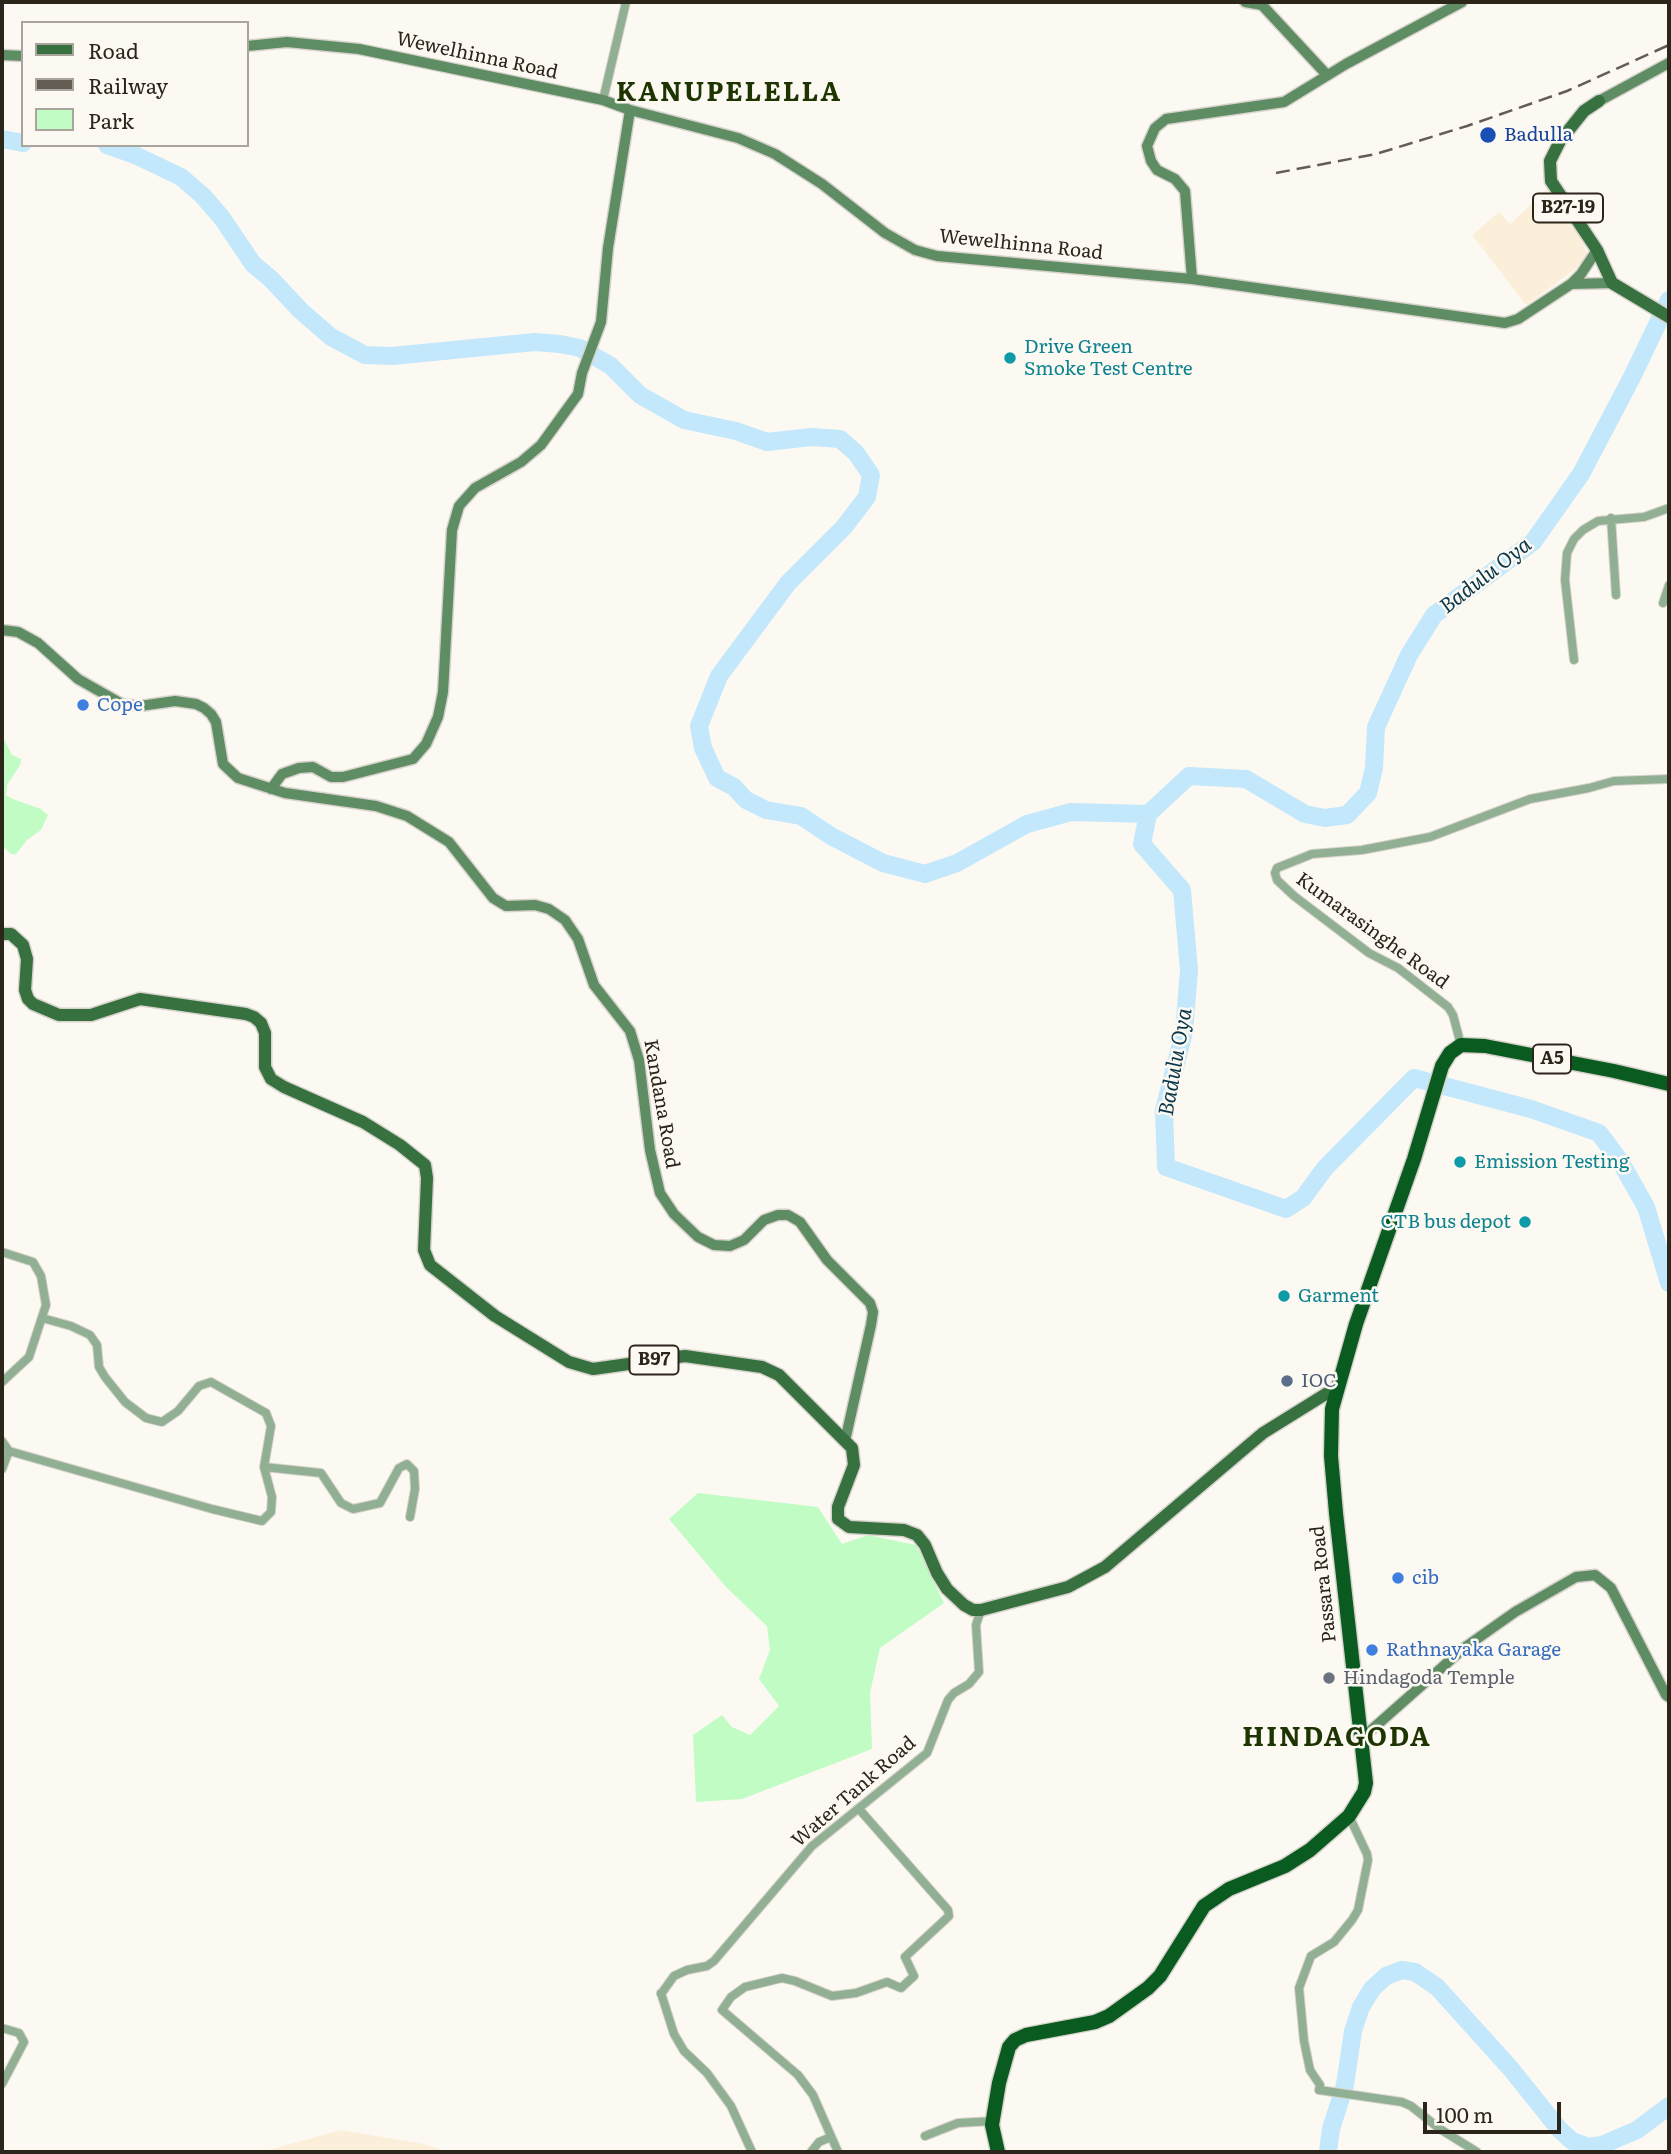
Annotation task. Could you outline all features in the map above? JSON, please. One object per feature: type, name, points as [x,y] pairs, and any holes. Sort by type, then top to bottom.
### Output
[{"type":"highway","name":"Passara Road","points":[[998,2152],[993,2121],[999,2083],[1009,2047],[1015,2040],[1026,2035],[1095,2022],[1109,2016],[1160,1976],[1204,1906],[1229,1889],[1285,1866],[1310,1850],[1349,1816],[1359,1801],[1366,1783],[1339,1551],[1331,1456],[1331,1420],[1337,1387],[1359,1315],[1414,1158],[1442,1066],[1450,1053],[1461,1045]]},
{"type":"highway","name":"A5","points":[[1461,1045],[1485,1046],[1614,1070],[1669,1084]]},
{"type":"main road","name":"B27-19","points":[[1599,101],[1584,111],[1566,131],[1550,161],[1549,171],[1551,181],[1597,250],[1612,283]]},
{"type":"main road","points":[[1612,283],[1669,317]]},
{"type":"main road","name":"B97","points":[[2,934],[11,934],[23,945],[27,972],[24,990],[28,999],[58,1015],[91,1015],[140,999],[254,1017],[261,1023],[265,1033],[265,1067],[271,1079],[363,1122],[400,1145],[425,1165],[428,1178],[424,1250],[427,1261],[434,1270],[527,1338],[569,1362],[586,1368],[685,1356],[761,1367],[779,1375],[845,1441]]},
{"type":"main road","points":[[845,1441],[852,1448],[853,1465],[838,1507],[838,1519],[849,1527],[904,1530],[917,1535],[925,1545],[947,1589],[964,1605],[981,1610],[1068,1587],[1105,1567],[1253,1441],[1337,1387]]},
{"type":"street","points":[[603,100],[626,2]]},
{"type":"street","points":[[1245,2],[1263,4],[1327,75]]},
{"type":"street","points":[[1192,279],[1185,191],[1175,178],[1157,170],[1151,161],[1147,146],[1156,128],[1166,119],[1284,102],[1327,75],[1462,2]]},
{"type":"street","name":"Wewelhinna Road","points":[[248,46],[286,42],[359,50],[603,100],[630,110],[738,138],[775,154],[822,184],[885,233],[915,250],[937,256],[1192,279],[1505,323],[1518,319],[1571,284]]},
{"type":"street","points":[[2,55],[21,56]]},
{"type":"street","points":[[1599,101],[1669,63]]},
{"type":"street","points":[[271,789],[282,774],[299,768],[313,767],[331,777],[343,777],[413,759],[426,744],[438,717],[443,692],[452,530],[459,506],[475,488],[521,462],[541,445],[578,394],[582,373],[601,322],[608,248],[630,110]]},
{"type":"street","points":[[1571,284],[1597,250]]},
{"type":"street","points":[[1571,284],[1612,283]]},
{"type":"street","points":[[1574,660],[1565,580],[1567,553],[1574,539],[1598,521],[1644,517],[1669,508]]},
{"type":"street","points":[[1611,518],[1615,595]]},
{"type":"street","points":[[1663,603],[1669,585]]},
{"type":"street","name":"Kandana Road","points":[[2,630],[18,632],[28,638],[78,680],[122,704],[140,706],[175,701],[204,708],[216,722],[223,764],[238,778],[285,793],[376,806],[407,816],[449,842],[499,902],[506,906],[535,905],[549,909],[565,919],[578,939],[594,985],[630,1031],[639,1060],[650,1150],[660,1193],[674,1214],[698,1237],[714,1245],[730,1246],[744,1240],[764,1220],[788,1214],[800,1222],[827,1260],[870,1303],[873,1312],[872,1325],[845,1441]]},
{"type":"street","name":"Kumarasinghe Road","points":[[1461,1045],[1453,1015],[1448,1007],[1398,968],[1369,953],[1294,895],[1277,880],[1277,868],[1312,854],[1362,850],[1430,837],[1530,799],[1614,781],[1669,779]]},
{"type":"street","points":[[2,1251],[33,1262],[41,1276],[46,1305],[29,1357],[2,1381]]},
{"type":"street","points":[[2,1441],[9,1451],[212,1509],[262,1521],[271,1513],[272,1497],[264,1467],[271,1426],[266,1413],[211,1382],[199,1386],[178,1411],[162,1422],[146,1418],[125,1402],[104,1377],[99,1367],[97,1345],[90,1335],[71,1326],[42,1318]]},
{"type":"street","points":[[2,1469],[9,1451]]},
{"type":"street","points":[[264,1467],[321,1473],[341,1503],[353,1509],[380,1503],[399,1468],[408,1464],[414,1471],[410,1517]]},
{"type":"street","points":[[1361,1740],[1464,1648],[1515,1612],[1576,1577],[1595,1575],[1611,1588],[1669,1697]]},
{"type":"street","name":"Water Tank Road","points":[[752,2152],[730,2106],[707,2073],[684,2051],[674,2034],[661,1993],[674,1976],[707,1966],[714,1961],[813,1846],[927,1753],[948,1700],[969,1684],[979,1672],[976,1625],[981,1610]]},
{"type":"street","points":[[838,2152],[813,2095],[798,2075],[722,2010],[731,1997],[746,1987],[782,1978],[832,1996],[856,1993],[887,1982],[901,1987],[914,1976],[905,1957],[949,1916],[947,1910],[859,1809]]},
{"type":"street","points":[[1349,1816],[1367,1854],[1357,1910],[1352,1920],[1334,1942],[1311,1956],[1299,1988],[1310,2070],[1320,2085],[1319,2090],[1402,2102],[1477,2152]]},
{"type":"street","points":[[2,2028],[19,2033],[24,2042],[2,2084]]},
{"type":"street","points":[[925,2136],[958,2123],[993,2121]]},
{"type":"street","points":[[811,2152],[819,2142],[831,2137]]},
{"type":"shaded area","points":[[1547,189],[1588,254],[1577,268],[1526,305],[1472,235],[1499,212],[1510,224]]},
{"type":"shaded area","points":[[341,2130],[424,2144],[448,2152],[262,2152]]},
{"type":"green space","points":[[2,735],[12,755],[21,759],[7,785],[6,795],[41,809],[48,815],[41,830],[27,840],[16,854],[11,854],[2,846]]},
{"type":"green space","points":[[698,1493],[818,1507],[842,1544],[868,1535],[916,1545],[944,1603],[880,1648],[870,1693],[872,1749],[742,1799],[696,1802],[693,1735],[722,1715],[732,1727],[750,1735],[779,1706],[759,1679],[770,1650],[767,1626],[726,1587],[669,1519]]},
{"type":"waterway","points":[[2,139],[21,143]]},
{"type":"waterway","points":[[113,147],[181,177],[203,196],[222,218],[253,264],[301,311],[331,337],[365,355],[392,356],[535,342],[560,344],[580,348],[611,366],[640,395],[684,420],[736,431],[767,442],[811,437],[840,439],[856,453],[871,475],[867,497],[844,527],[788,583],[719,676],[699,726],[703,748],[717,778],[734,787],[746,800],[766,810],[801,816],[831,836],[883,863],[925,874],[957,863],[1027,824],[1071,812],[1148,814]]},
{"type":"waterway","name":"Badulu Oya","points":[[1669,300],[1581,474],[1533,542],[1434,615],[1409,655],[1376,727],[1374,768],[1368,793],[1347,815],[1325,818],[1305,814],[1246,779],[1189,776],[1148,814],[1142,844],[1182,890],[1189,970],[1184,1032],[1164,1110],[1166,1167],[1286,1209],[1303,1198],[1325,1168],[1414,1078],[1531,1109],[1599,1133],[1620,1161],[1646,1207],[1669,1283]]},
{"type":"waterway","points":[[1328,2152],[1331,2129],[1345,2085],[1353,2031],[1361,2007],[1372,1989],[1386,1976],[1402,1970],[1415,1972],[1437,1987],[1572,2141],[1588,2147],[1602,2145],[1637,2130],[1669,2106]]},
{"type":"railway","points":[[1276,173],[1376,154],[1467,126],[1567,91],[1669,45]]},
{"type":"place","name":"Badulla","points":[[1488,135]]},
{"type":"place","name":"Drive Green Smoke Test Centre","points":[[1010,358]]},
{"type":"place","name":"Cope","points":[[83,705]]},
{"type":"place","name":"Emission Testing","points":[[1460,1162]]},
{"type":"place","name":"CTB bus depot","points":[[1525,1222]]},
{"type":"place","name":"Garment","points":[[1284,1296]]},
{"type":"place","name":"IOC","points":[[1287,1381]]},
{"type":"place","name":"cib","points":[[1398,1578]]},
{"type":"place","name":"Rathnayaka Garage","points":[[1372,1650]]},
{"type":"place","name":"Hindagoda Temple","points":[[1329,1678]]},
{"type":"district","name":"KANUPELELLA","points":[[729,93]]},
{"type":"district","name":"HINDAGODA","points":[[1337,1738]]}]
